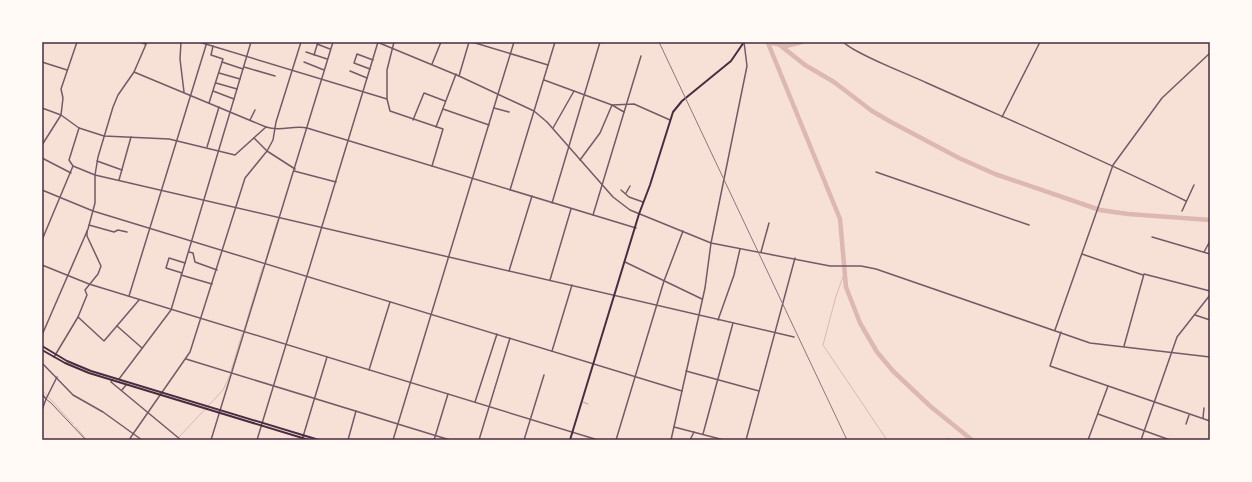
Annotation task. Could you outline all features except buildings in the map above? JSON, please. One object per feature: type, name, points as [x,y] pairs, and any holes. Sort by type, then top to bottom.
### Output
[{"type":"main road","points":[[570,440],[636,228],[639,214],[655,171],[670,120],[678,104],[731,61],[744,42]]},
{"type":"main road","points":[[42,346],[55,356],[76,368],[126,385],[205,409],[262,424],[309,440]]},
{"type":"main road","points":[[42,350],[77,365],[208,406],[220,412]]},
{"type":"main road","points":[[303,438],[320,440]]},
{"type":"street","points":[[42,145],[61,115],[63,98],[61,89],[77,42]]},
{"type":"street","points":[[42,335],[87,231],[93,211],[95,175],[104,136],[118,95],[134,72],[147,43],[140,42]]},
{"type":"street","points":[[181,42],[180,59],[184,93]]},
{"type":"street","points":[[199,42],[207,43],[247,57],[387,99]]},
{"type":"street","points":[[119,379],[171,310],[252,42]]},
{"type":"street","points":[[129,440],[185,359],[193,344],[202,319],[244,178],[268,151],[272,144],[301,42]]},
{"type":"street","points":[[212,440],[333,42]]},
{"type":"street","points":[[257,440],[378,42],[456,74],[534,111],[552,128],[602,185],[626,207],[639,214],[711,243],[795,258],[830,266],[876,269],[1097,344],[1210,357]]},
{"type":"street","points":[[394,42],[387,70],[387,99],[390,111],[443,129],[432,166]]},
{"type":"street","points":[[432,64],[441,42]]},
{"type":"street","points":[[459,76],[469,42]]},
{"type":"street","points":[[472,42],[548,65]]},
{"type":"street","points":[[393,440],[514,42]]},
{"type":"street","points":[[510,190],[555,42]]},
{"type":"street","points":[[552,203],[600,42]]},
{"type":"street","points":[[671,440],[702,299],[711,243],[747,66],[744,42]]},
{"type":"street","points":[[843,42],[850,48],[1002,117],[1113,165],[1186,201]]},
{"type":"street","points":[[1002,117],[1040,42]]},
{"type":"street","points":[[129,296],[207,43]]},
{"type":"street","points":[[314,55],[318,43],[330,49]]},
{"type":"street","points":[[209,103],[223,59],[211,55],[213,46]]},
{"type":"street","points":[[306,52],[327,59]]},
{"type":"street","points":[[1055,330],[1113,165],[1162,98],[1210,53]]},
{"type":"street","points":[[370,69],[354,63],[357,54],[372,60]]},
{"type":"street","points":[[593,216],[641,56]]},
{"type":"street","points":[[42,62],[67,70]]},
{"type":"street","points":[[222,62],[275,76]]},
{"type":"street","points":[[304,62],[324,70]]},
{"type":"street","points":[[350,71],[367,78]]},
{"type":"street","points":[[134,72],[266,128],[275,130],[297,126],[307,128],[636,228]]},
{"type":"street","points":[[218,73],[240,79]]},
{"type":"street","points":[[436,127],[456,74]]},
{"type":"street","points":[[544,80],[612,105],[624,112]]},
{"type":"street","points":[[215,82],[237,89]]},
{"type":"street","points":[[552,128],[574,91]]},
{"type":"street","points":[[213,92],[234,99]]},
{"type":"street","points":[[413,120],[424,93],[445,101]]},
{"type":"street","points":[[612,105],[627,103],[634,104],[670,120]]},
{"type":"street","points":[[580,160],[600,133],[612,105]]},
{"type":"street","points":[[42,108],[61,115],[79,128],[104,136],[176,140],[235,155],[266,128]]},
{"type":"street","points":[[207,147],[219,108]]},
{"type":"street","points":[[494,108],[510,112]]},
{"type":"street","points":[[442,109],[488,125]]},
{"type":"street","points":[[250,120],[255,110]]},
{"type":"street","points":[[79,128],[69,160],[73,166],[95,175],[279,219],[794,337]]},
{"type":"street","points":[[119,181],[131,138]]},
{"type":"street","points":[[254,138],[268,151],[295,168]]},
{"type":"street","points":[[42,158],[71,173]]},
{"type":"street","points":[[97,162],[122,170]]},
{"type":"street","points":[[42,240],[73,166]]},
{"type":"street","points":[[294,171],[336,182]]},
{"type":"street","points":[[876,172],[1029,225]]},
{"type":"street","points":[[1182,211],[1194,185]]},
{"type":"street","points":[[626,194],[630,186]]},
{"type":"street","points":[[42,190],[93,211],[682,391]]},
{"type":"street","points":[[621,190],[643,202]]},
{"type":"street","points":[[509,271],[532,196]]},
{"type":"street","points":[[549,280],[571,209]]},
{"type":"street","points":[[761,252],[769,223]]},
{"type":"street","points":[[89,225],[114,232],[118,230],[127,232]]},
{"type":"street","points":[[55,356],[78,317],[87,295],[85,290],[98,274],[101,266],[87,236],[87,231]]},
{"type":"street","points":[[616,440],[664,281],[683,232]]},
{"type":"street","points":[[1152,237],[1210,254]]},
{"type":"street","points":[[1204,252],[1210,241]]},
{"type":"street","points":[[718,320],[734,275],[740,249]]},
{"type":"street","points":[[188,251],[193,253],[195,262],[216,270]]},
{"type":"street","points":[[1081,254],[1143,275],[1210,291]]},
{"type":"street","points":[[185,263],[169,258],[166,268],[212,284]]},
{"type":"street","points":[[746,440],[795,258]]},
{"type":"street","points":[[625,262],[702,299]]},
{"type":"street","points":[[42,265],[89,284],[139,300],[598,440]]},
{"type":"street","points":[[1124,347],[1143,275]]},
{"type":"street","points":[[552,351],[572,286]]},
{"type":"street","points":[[1141,440],[1179,334],[1210,295]]},
{"type":"street","points":[[78,317],[102,341],[139,300]]},
{"type":"street","points":[[368,370],[390,302]]},
{"type":"street","points":[[1194,315],[1210,320]]},
{"type":"street","points":[[703,434],[733,323]]},
{"type":"street","points":[[117,326],[142,348]]},
{"type":"street","points":[[1061,332],[1050,366],[1210,421]]},
{"type":"street","points":[[475,402],[497,334]]},
{"type":"street","points":[[479,440],[510,338]]},
{"type":"street","points":[[303,438],[327,357]]},
{"type":"street","points":[[185,359],[357,410],[450,440]]},
{"type":"street","points":[[42,363],[76,397],[103,412],[142,440]]},
{"type":"street","points":[[686,371],[759,391]]},
{"type":"street","points":[[524,440],[544,375]]},
{"type":"street","points":[[42,410],[57,377]]},
{"type":"street","points":[[112,380],[111,382],[181,440]]},
{"type":"street","points":[[118,387],[121,383]]},
{"type":"street","points":[[122,390],[126,385]]},
{"type":"street","points":[[1088,440],[1108,386]]},
{"type":"street","points":[[42,394],[86,440]]},
{"type":"street","points":[[434,440],[448,394]]},
{"type":"street","points":[[1203,419],[1204,408]]},
{"type":"street","points":[[348,440],[357,410]]},
{"type":"street","points":[[1098,414],[1170,440]]},
{"type":"street","points":[[1186,424],[1189,414]]},
{"type":"street","points":[[674,427],[724,440]]},
{"type":"street","points":[[690,440],[694,432]]},
{"type":"lane","points":[[582,402],[588,404]]},
{"type":"waterway","points":[[767,42],[786,46],[802,42]]},
{"type":"waterway","points":[[768,43],[840,219],[846,287],[860,323],[877,352],[893,371],[930,406],[972,440]]},
{"type":"waterway","points":[[781,46],[805,65],[834,82],[872,111],[959,158],[995,174],[1100,210],[1128,214],[1210,220]]},
{"type":"waterway","points":[[265,262],[278,219]]},
{"type":"waterway","points":[[244,330],[263,266]]},
{"type":"waterway","points":[[844,274],[836,296],[823,345],[887,440]]},
{"type":"waterway","points":[[231,371],[242,334]]},
{"type":"waterway","points":[[179,437],[223,390],[230,375]]},
{"type":"waterway","points":[[42,390],[73,424]]},
{"type":"waterway","points":[[76,427],[87,440]]},
{"type":"railway","points":[[659,42],[847,440]]}]
